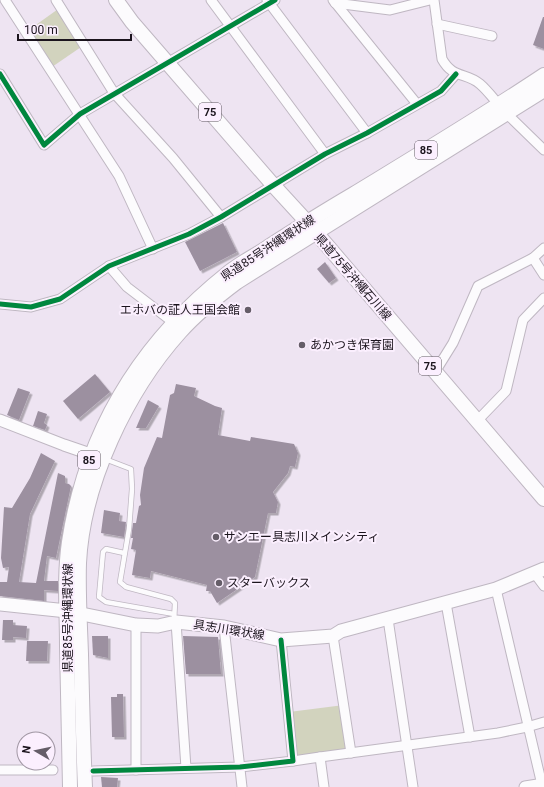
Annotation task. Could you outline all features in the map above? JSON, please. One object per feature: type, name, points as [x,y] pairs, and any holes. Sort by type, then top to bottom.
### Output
[{"type":"main road","name":"県道75号沖縄石川線","points":[[116,0],[132,22],[167,63],[307,222],[544,499]]},
{"type":"main road","name":"県道85号沖縄環状線","points":[[97,456],[136,392],[180,332],[210,303],[237,282],[316,233],[503,109],[544,75]]},
{"type":"main road","name":"県道85号沖縄環状線","points":[[70,787],[73,612],[79,562],[85,523],[92,495],[97,456],[110,410],[125,385],[174,323],[204,293],[230,271],[307,222],[503,109],[544,90]]},
{"type":"main road","name":"具志川環状線","points":[[0,604],[73,612],[136,625],[158,626],[175,620],[224,627],[281,640],[333,636],[341,631],[496,589],[539,572]]},
{"type":"main road","name":"県道85号沖縄環状線","points":[[73,612],[85,787]]},
{"type":"street","points":[[5,0],[119,176],[153,249]]},
{"type":"street","points":[[56,0],[114,93],[173,158],[221,216]]},
{"type":"street","points":[[211,0],[325,154]]},
{"type":"street","points":[[334,1],[390,10],[430,0]]},
{"type":"street","points":[[434,0],[442,59],[446,67],[456,74],[479,83],[544,150]]},
{"type":"street","points":[[0,74],[44,145],[80,114],[270,1],[367,133]]},
{"type":"street","points":[[334,1],[417,104]]},
{"type":"street","points":[[438,24],[492,36]]},
{"type":"street","points":[[0,304],[31,307],[60,299],[109,266],[189,234],[274,186],[325,154],[367,133],[441,91],[456,74]]},
{"type":"street","points":[[435,372],[453,343],[478,286],[534,258],[544,248]]},
{"type":"street","points":[[534,258],[544,275]]},
{"type":"street","points":[[109,266],[127,287],[174,323]]},
{"type":"street","points":[[477,422],[506,391],[524,320],[544,298]]},
{"type":"street","points":[[0,420],[97,456]]},
{"type":"street","points":[[539,572],[544,586]]},
{"type":"street","points":[[496,589],[527,727],[543,785],[525,787]]},
{"type":"street","points":[[446,603],[470,737]]},
{"type":"street","points":[[388,619],[413,787]]},
{"type":"street","points":[[175,620],[186,768]]},
{"type":"street","points":[[136,625],[136,770]]},
{"type":"street","points":[[224,627],[242,787]]},
{"type":"street","points":[[333,636],[351,753]]},
{"type":"street","points":[[281,640],[293,761]]},
{"type":"street","points":[[93,771],[240,767],[470,737],[527,727],[544,722]]},
{"type":"street","points":[[320,757],[324,787]]},
{"type":"street","points":[[0,770],[16,770]]},
{"type":"lane","points":[[97,456],[131,469],[132,489],[129,529],[120,582],[126,587],[171,599],[174,603],[175,620],[106,602],[99,597],[103,552],[106,549],[124,553]]},
{"type":"green space","points":[[61,7],[84,45],[49,69],[26,32]]},
{"type":"green space","points":[[344,705],[351,753],[293,761],[289,712]]},
{"type":"building","points":[[544,17],[544,49],[533,45]]},
{"type":"building","points":[[223,223],[237,252],[200,271],[185,242]]},
{"type":"building","points":[[325,262],[336,278],[329,283],[317,269]]},
{"type":"building","points":[[95,374],[110,392],[78,419],[63,401]]},
{"type":"building","points":[[176,384],[196,388],[194,396],[222,408],[218,435],[250,441],[251,437],[294,444],[298,453],[295,467],[290,466],[288,473],[273,492],[278,502],[276,513],[268,513],[255,577],[217,603],[210,591],[206,591],[207,585],[151,571],[150,578],[132,575],[136,550],[131,549],[133,538],[131,538],[133,523],[136,523],[139,506],[141,505],[140,495],[144,468],[157,437],[162,438],[170,395],[174,393]]},
{"type":"building","points":[[18,388],[30,392],[19,420],[7,415]]},
{"type":"building","points":[[148,400],[159,406],[146,428],[136,428]]},
{"type":"building","points":[[38,411],[47,414],[44,423],[47,425],[45,430],[33,426]]},
{"type":"building","points":[[41,453],[55,461],[30,514],[19,582],[36,583],[58,473],[65,476],[65,483],[71,486],[56,558],[47,556],[44,581],[58,581],[58,591],[44,590],[44,601],[0,596],[0,582],[7,582],[9,567],[3,568],[1,558],[4,507],[12,508],[30,478]]},
{"type":"building","points":[[104,510],[120,513],[119,521],[126,522],[124,537],[101,533]]},
{"type":"building","points":[[3,620],[13,620],[13,625],[27,626],[26,638],[13,637],[13,640],[2,640]]},
{"type":"building","points":[[92,636],[108,636],[108,658],[93,655]]},
{"type":"building","points":[[183,636],[218,637],[221,674],[186,674]]},
{"type":"building","points":[[27,641],[48,641],[47,661],[26,661]]},
{"type":"building","points":[[117,694],[123,694],[124,737],[112,737],[111,697],[117,697]]},
{"type":"building","points":[[101,777],[118,778],[117,787],[102,787]]},
{"type":"cycle path","points":[[0,74],[44,145],[80,114],[275,0]]},
{"type":"cycle path","points":[[0,304],[31,307],[60,299],[109,266],[189,234],[221,217],[325,154],[367,133],[441,91],[456,74]]},
{"type":"cycle path","points":[[93,771],[240,767],[293,761],[281,640]]},
{"type":"place","name":"エホバの証人王国会館","points":[[248,310]]},
{"type":"place","name":"あかつき保育園","points":[[302,345]]},
{"type":"place","name":"サンエー具志川メインシティ","points":[[216,537]]},
{"type":"place","name":"スターバックス","points":[[219,583]]}]
